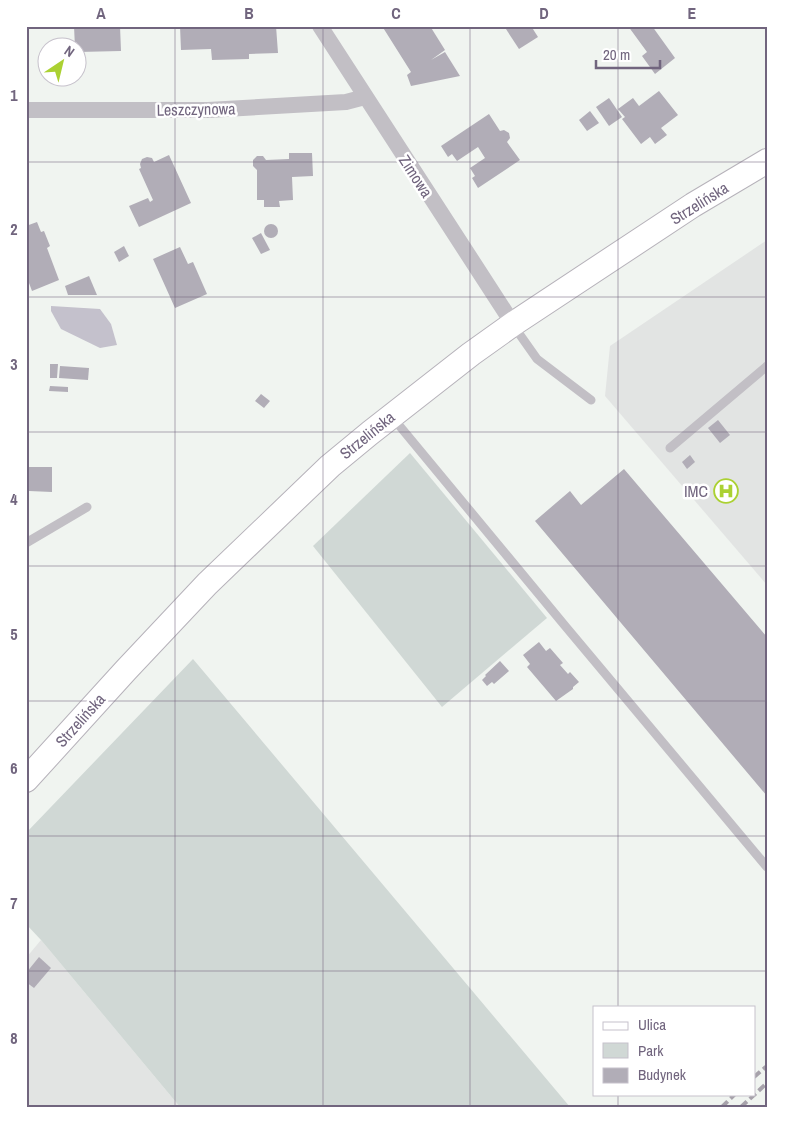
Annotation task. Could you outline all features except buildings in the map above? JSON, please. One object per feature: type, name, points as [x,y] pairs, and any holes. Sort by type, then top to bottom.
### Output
[{"type":"main road","name":"Strzelińska","points":[[26,780],[207,584],[330,466],[391,416],[513,324],[693,205],[767,161]]},
{"type":"street","name":"Zimowa","points":[[320,26],[513,324]]},
{"type":"street","name":"Leszczynowa","points":[[26,110],[208,110],[346,102],[365,97]]},
{"type":"lane","points":[[513,324],[538,359],[591,400]]},
{"type":"lane","points":[[670,448],[767,366]]},
{"type":"lane","points":[[391,416],[767,867]]},
{"type":"lane","points":[[26,543],[87,507]]},
{"type":"shaded area","name":"IMC","points":[[767,240],[767,585],[605,396],[610,346]]},
{"type":"shaded area","points":[[51,306],[100,309],[111,324],[117,345],[100,348],[61,329],[51,311]]},
{"type":"shaded area","points":[[41,940],[180,1107],[26,1107],[26,958]]},
{"type":"green space","points":[[410,453],[547,618],[442,707],[313,546]]},
{"type":"green space","points":[[193,659],[570,1107],[180,1107],[26,924],[26,833]]},
{"type":"railway","points":[[756,1075],[767,1066]]},
{"type":"railway","points":[[756,1093],[767,1083]]},
{"type":"railway","points":[[722,1107],[733,1096]]},
{"type":"railway","points":[[741,1107],[753,1096]]},
{"type":"place","name":"IMC","points":[[726,491]]}]
